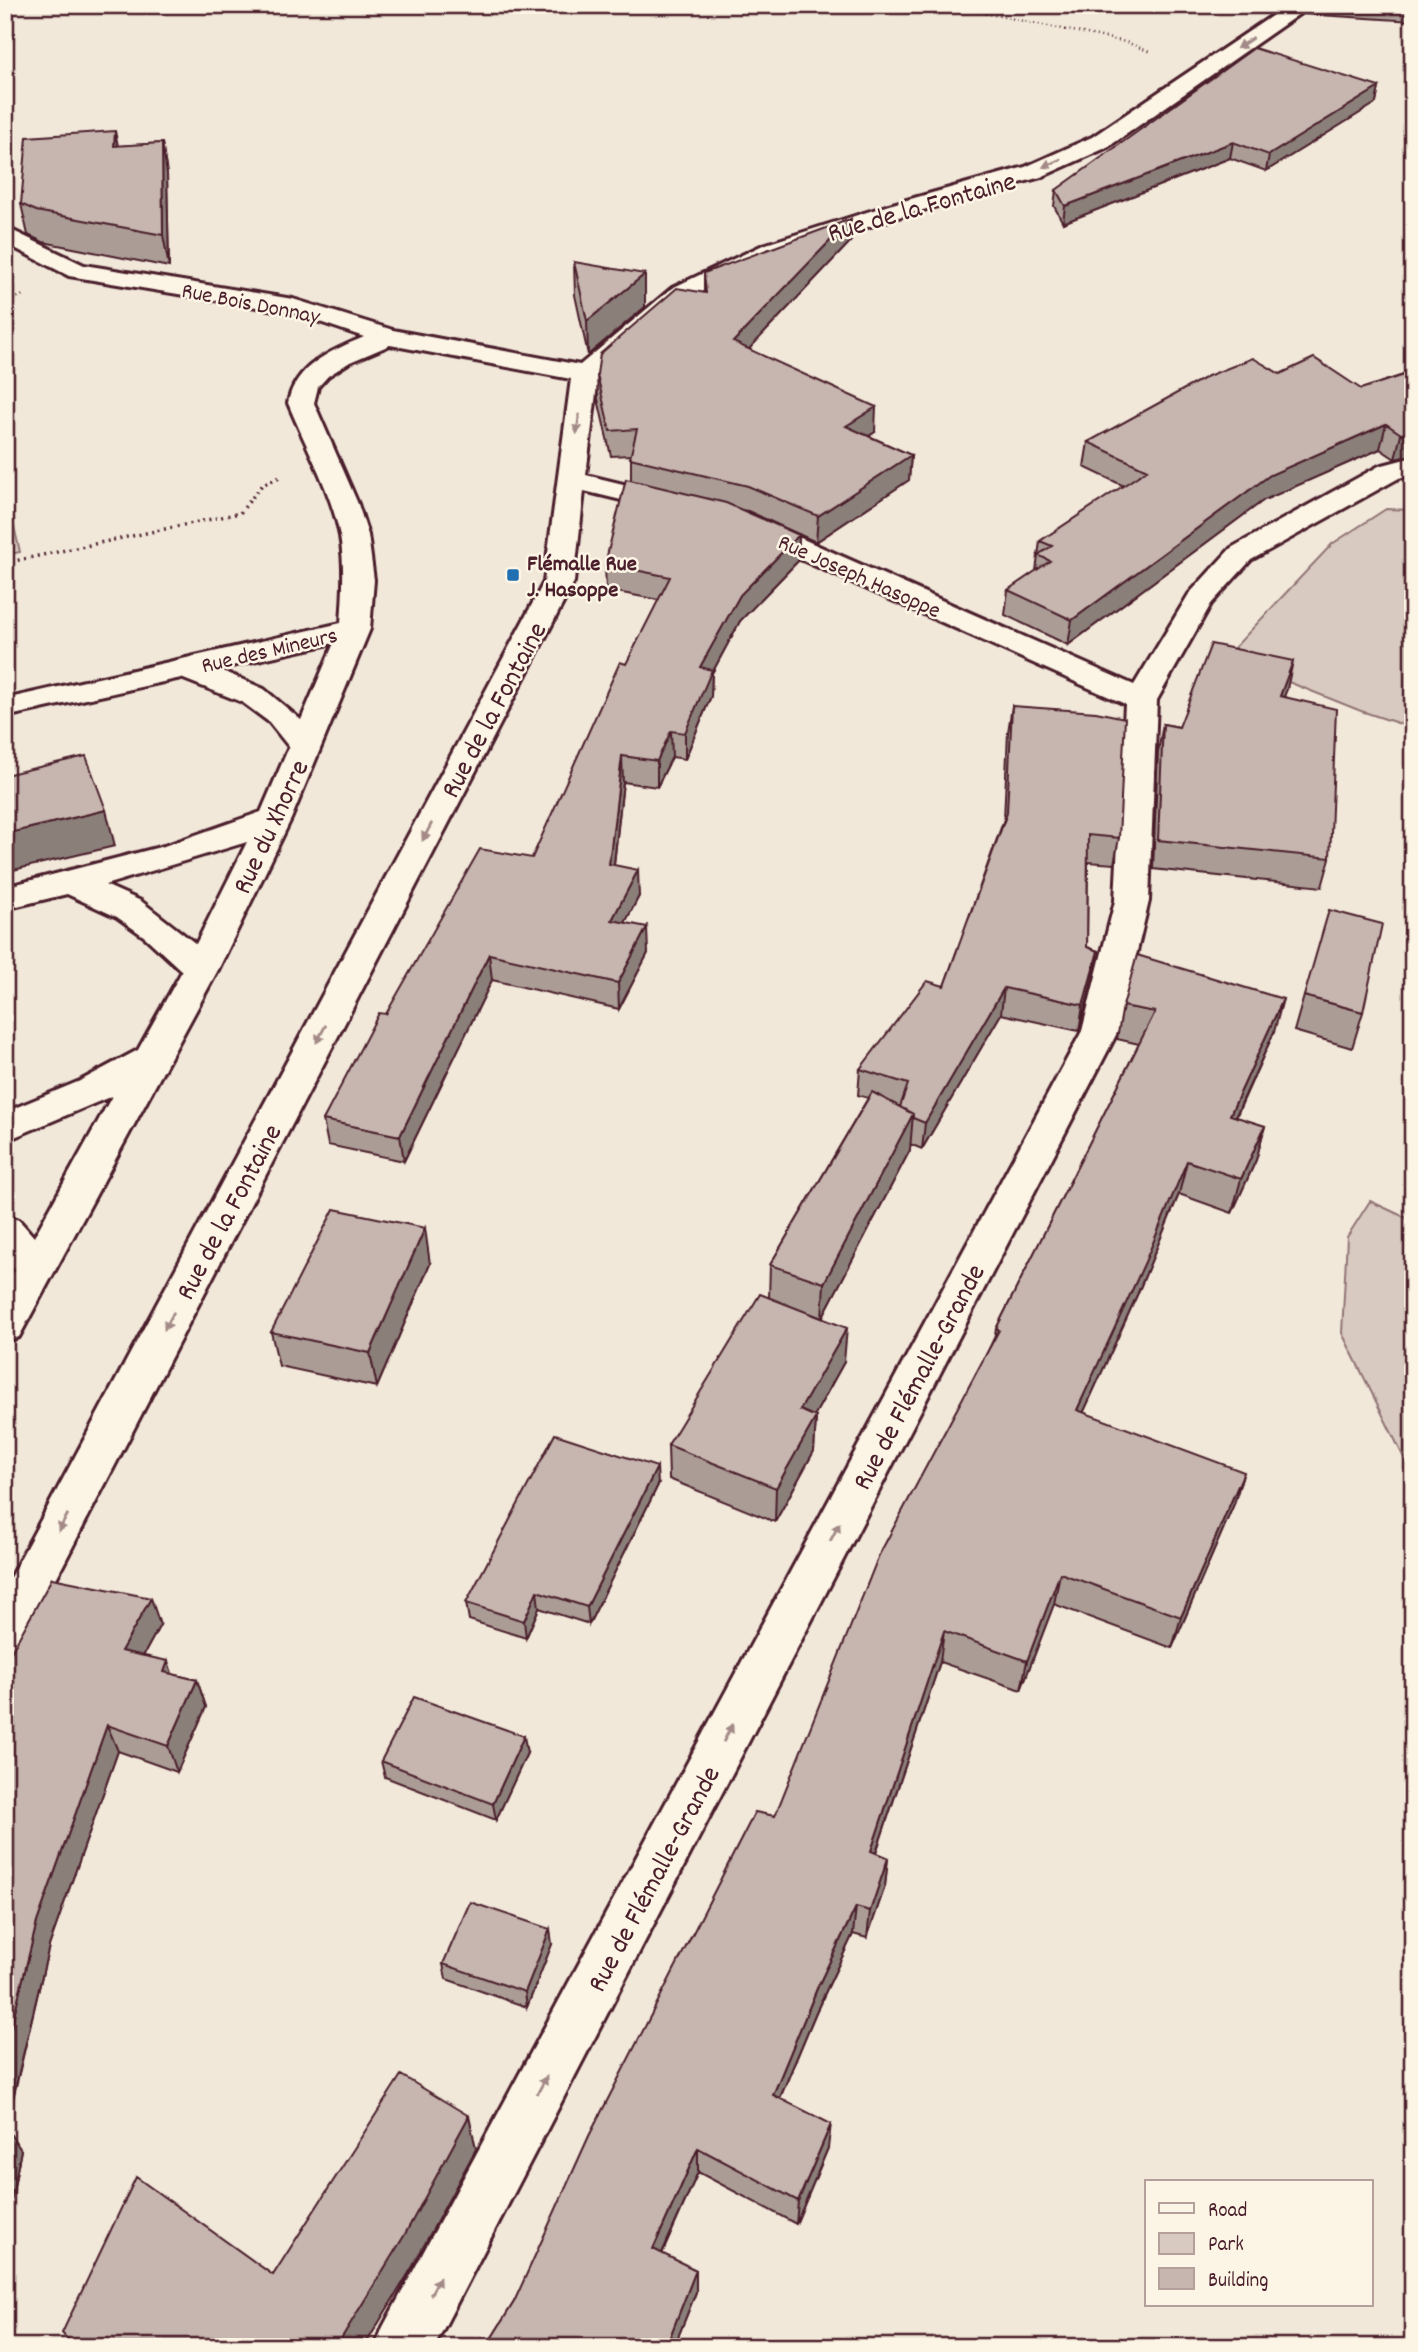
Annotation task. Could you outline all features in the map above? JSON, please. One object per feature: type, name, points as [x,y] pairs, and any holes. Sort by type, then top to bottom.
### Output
[{"type":"street","name":"Rue de la Fontaine","points":[[5,1632],[559,582],[585,374],[681,293],[772,250],[897,210],[1033,172],[1100,142],[1301,5]]},
{"type":"street","name":"Rue Bois Donnay","points":[[5,234],[78,271],[313,311],[387,337],[585,374]]},
{"type":"street","name":"Rue du Xhorre","points":[[5,1326],[201,968],[275,819],[355,629],[359,580],[354,535],[301,403],[305,386],[317,372],[387,337]]},
{"type":"street","name":"Rue de Flémalle-Grande","points":[[403,2347],[1100,1031],[1132,901],[1140,700],[1199,600],[1241,554],[1389,472],[1413,465]]},
{"type":"street","name":"Rue Joseph Hasoppe","points":[[570,479],[737,520],[1140,700]]},
{"type":"street","name":"Rue des Mineurs","points":[[5,708],[355,629]]},
{"type":"street","name":"Rue des Mineurs","points":[[183,668],[249,691],[291,724],[305,746]]},
{"type":"street","points":[[5,898],[193,850],[275,819]]},
{"type":"street","points":[[70,883],[129,909],[157,929],[201,968]]},
{"type":"street","points":[[5,1127],[93,1090],[153,1058]]},
{"type":"street","points":[[5,1231],[37,1268]]},
{"type":"path","points":[[946,5],[1126,42],[1166,59],[1206,69]]},
{"type":"path","points":[[5,563],[240,513],[246,508],[250,496],[258,486],[276,478],[328,469]]},
{"type":"green space","points":[[5,488],[20,552],[5,555]]},
{"type":"green space","points":[[1386,509],[1413,510],[1413,728],[1361,711],[1246,665],[1234,648],[1332,544]]},
{"type":"green space","points":[[1370,1201],[1413,1221],[1413,1476],[1342,1333],[1347,1237]]},
{"type":"building","points":[[1254,48],[1379,87],[1269,155],[1233,142],[1065,206],[1056,190]]},
{"type":"building","points":[[115,131],[114,146],[162,143],[163,235],[36,211],[21,204],[27,137]]},
{"type":"building","points":[[851,219],[733,342],[876,407],[846,426],[911,455],[818,516],[748,486],[630,458],[637,429],[610,431],[597,374],[600,354],[677,288],[706,293],[704,273]]},
{"type":"building","points":[[574,262],[645,274],[587,321]]},
{"type":"building","points":[[1253,358],[1280,374],[1314,358],[1361,389],[1413,372],[1413,432],[1401,434],[1386,424],[1270,475],[1072,620],[1008,590],[1050,561],[1038,555],[1052,546],[1040,541],[1147,470],[1088,442],[1208,376]]},
{"type":"building","points":[[626,479],[726,503],[799,535],[740,595],[700,667],[712,670],[685,733],[671,731],[657,761],[622,756],[609,864],[638,870],[612,920],[647,927],[618,983],[489,954],[400,1136],[323,1120],[379,1013],[386,1014],[480,849],[532,858],[620,662],[626,664],[670,577],[605,564]]},
{"type":"building","points":[[1211,644],[1293,661],[1280,696],[1336,709],[1330,858],[1158,840],[1163,724],[1179,727]]},
{"type":"building","points":[[1012,706],[1096,712],[1125,718],[1119,838],[1088,835],[1087,947],[1098,951],[1083,1005],[1004,988],[925,1123],[913,1118],[913,1114],[900,1107],[908,1084],[860,1069],[927,981],[944,986],[1007,813]]},
{"type":"building","points":[[86,756],[106,810],[5,834],[5,775]]},
{"type":"building","points":[[1329,910],[1382,924],[1363,1012],[1304,996]]},
{"type":"building","points":[[1137,955],[1283,999],[1230,1115],[1265,1126],[1241,1179],[1187,1161],[1145,1262],[1077,1410],[1244,1472],[1181,1617],[1060,1573],[1027,1661],[944,1631],[871,1851],[888,1858],[870,1911],[856,1907],[818,1986],[773,2095],[831,2124],[798,2201],[698,2148],[653,2249],[696,2270],[666,2347],[486,2347],[514,2302],[589,2136],[755,1812],[775,1816],[879,1555],[999,1330],[996,1329],[1155,1012],[1123,1006]]},
{"type":"building","points":[[872,1092],[913,1114],[824,1283],[770,1265]]},
{"type":"building","points":[[334,1209],[425,1228],[370,1353],[271,1332]]},
{"type":"building","points":[[760,1294],[847,1328],[800,1410],[816,1417],[776,1488],[668,1445]]},
{"type":"building","points":[[555,1434],[657,1467],[587,1607],[537,1591],[524,1621],[466,1603]]},
{"type":"building","points":[[52,1578],[151,1598],[121,1651],[168,1661],[164,1672],[197,1680],[168,1746],[107,1725],[37,1922],[5,2051],[5,1663]]},
{"type":"building","points":[[414,1697],[524,1736],[493,1804],[381,1761]]},
{"type":"building","points":[[470,1902],[550,1929],[525,1992],[443,1964]]},
{"type":"building","points":[[401,2075],[469,2116],[404,2236],[336,2347],[74,2347],[62,2333],[136,2177],[273,2275]]},
{"type":"place","name":"Flémalle Rue J. Hasoppe","points":[[513,575]]}]
